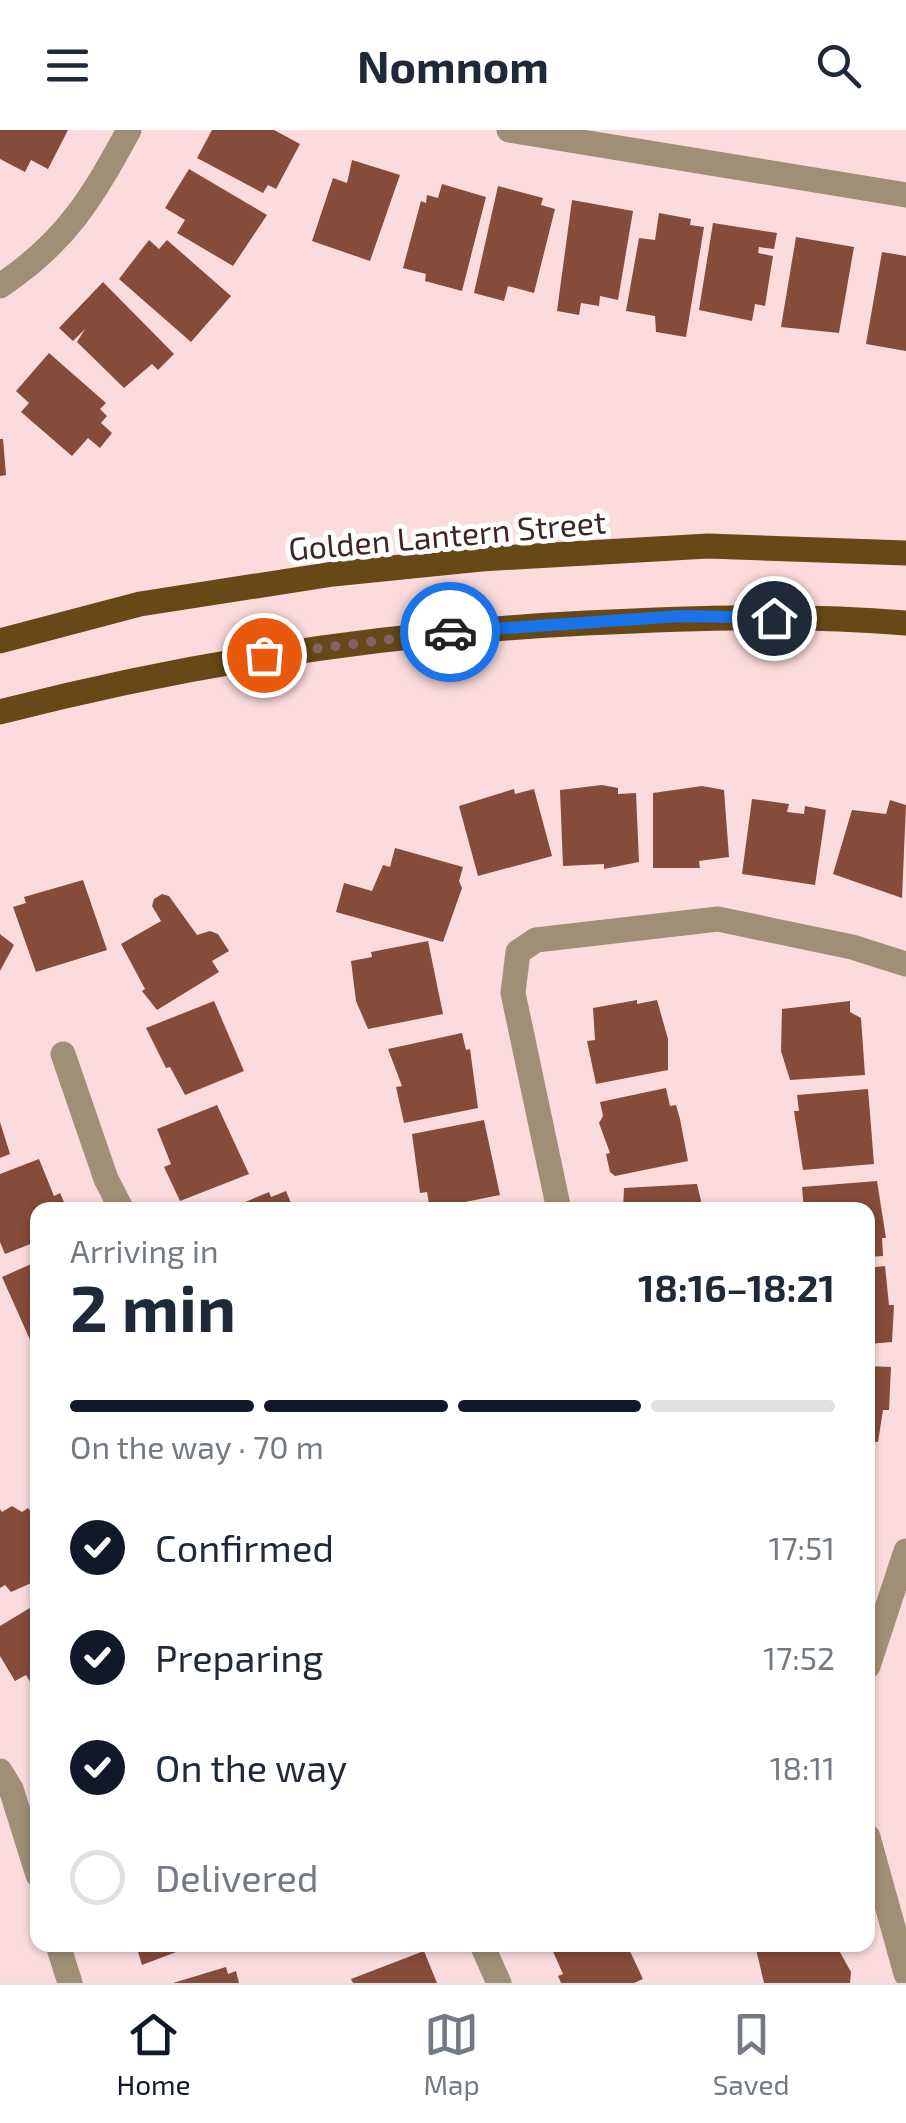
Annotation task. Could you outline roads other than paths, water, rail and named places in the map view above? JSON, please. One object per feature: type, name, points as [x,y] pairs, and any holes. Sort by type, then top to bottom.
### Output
[{"type":"main road","name":"Golden Lantern Street","points":[[0,641],[140,604],[425,564],[708,546],[906,553]]},
{"type":"main road","points":[[0,712],[235,659],[484,627],[681,616],[906,623]]},
{"type":"street","points":[[0,286],[32,265],[86,209],[129,130]]},
{"type":"street","points":[[509,130],[906,195]]},
{"type":"street","points":[[558,1202],[513,993],[518,952],[536,940],[718,919],[852,947],[906,964]]},
{"type":"street","points":[[63,1054],[106,1179],[118,1202]]},
{"type":"street","points":[[875,1645],[906,1551]]},
{"type":"street","points":[[0,1771],[12,1789],[30,1849]]},
{"type":"street","points":[[875,1862],[906,1974]]},
{"type":"street","points":[[60,1952],[70,1983]]},
{"type":"street","points":[[485,1952],[499,1983]]}]
